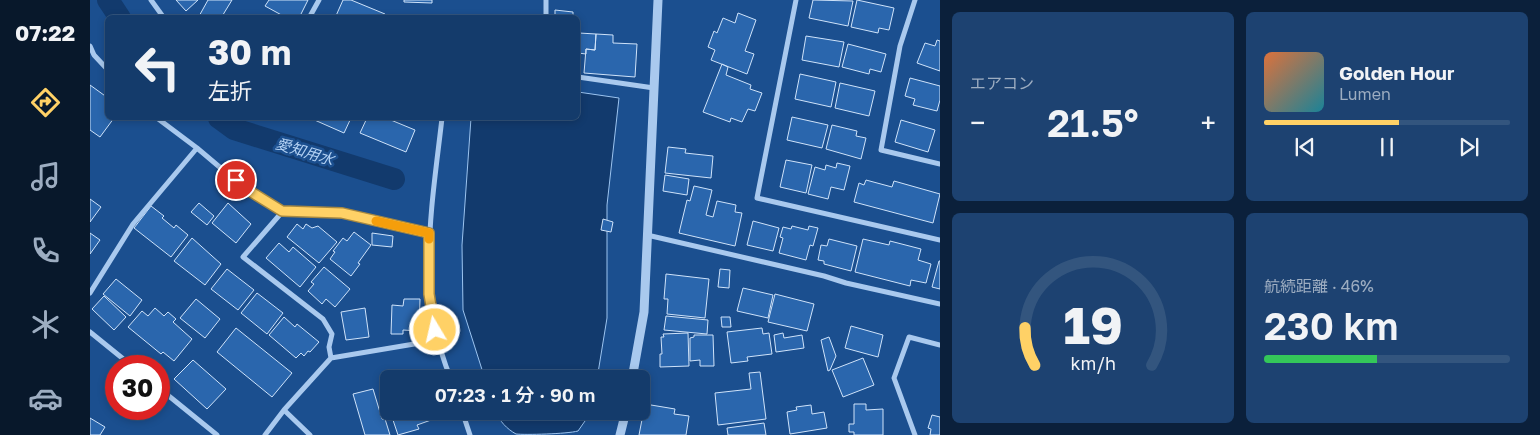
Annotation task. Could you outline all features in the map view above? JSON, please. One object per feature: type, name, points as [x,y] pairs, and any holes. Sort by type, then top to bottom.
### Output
[{"type":"street","points":[[151,0],[162,15]]},
{"type":"street","points":[[312,15],[319,0]]},
{"type":"street","points":[[546,0],[546,15]]},
{"type":"street","points":[[634,370],[644,312],[658,0]]},
{"type":"street","points":[[796,0],[757,198],[940,240]]},
{"type":"street","points":[[915,0],[900,46],[881,150],[940,164]]},
{"type":"street","points":[[90,46],[92,57],[105,68]]},
{"type":"street","points":[[580,77],[654,88]]},
{"type":"street","points":[[160,120],[248,190],[282,211],[342,213],[429,233]]},
{"type":"street","points":[[442,120],[429,233],[429,294],[442,358],[447,370]]},
{"type":"street","points":[[90,293],[133,224],[197,148]]},
{"type":"street","points":[[282,211],[243,257],[322,319],[332,334],[329,347],[331,358]]},
{"type":"street","points":[[646,235],[940,304]]},
{"type":"street","points":[[90,332],[118,355]]},
{"type":"street","points":[[915,435],[894,378],[909,337],[940,345]]},
{"type":"street","points":[[265,435],[284,410],[331,358],[438,340]]},
{"type":"street","points":[[170,397],[217,435]]},
{"type":"street","points":[[284,410],[310,435]]},
{"type":"street","points":[[465,420],[470,435]]},
{"type":"street","points":[[620,435],[624,420]]},
{"type":"water","points":[[580,92],[619,98],[607,205],[607,318],[598,370],[482,370],[463,310],[462,245],[471,120],[580,120]]},
{"type":"water","points":[[586,420],[578,431],[556,434],[516,434],[501,421]]},
{"type":"building","points":[[176,0],[198,0],[186,11]]},
{"type":"building","points":[[208,0],[232,0],[223,15],[200,15]]},
{"type":"building","points":[[269,0],[308,0],[300,15],[282,15],[265,6]]},
{"type":"building","points":[[343,0],[351,0],[385,14],[385,15],[336,15]]},
{"type":"building","points":[[404,0],[432,0],[432,3],[404,2]]},
{"type":"building","points":[[813,0],[853,1],[848,26],[809,18]]},
{"type":"building","points":[[857,0],[894,8],[889,30],[879,28],[878,33],[851,27]]},
{"type":"building","points":[[555,10],[573,12],[573,15],[555,15]]},
{"type":"building","points":[[738,13],[756,20],[745,51],[754,54],[747,74],[711,60],[715,50],[708,47],[714,31],[717,33],[723,18],[735,23]]},
{"type":"building","points":[[580,33],[596,34],[595,50],[586,49],[586,54],[580,53]]},
{"type":"building","points":[[596,34],[613,35],[613,43],[637,44],[635,77],[584,73],[586,49],[595,50]]},
{"type":"building","points":[[806,36],[844,42],[839,67],[802,60]]},
{"type":"building","points":[[937,40],[940,41],[940,71],[917,63],[925,43],[935,46]]},
{"type":"building","points":[[848,44],[886,54],[881,72],[870,69],[869,74],[842,67]]},
{"type":"building","points":[[722,64],[728,67],[726,75],[751,85],[750,89],[762,93],[755,111],[748,109],[742,122],[731,118],[730,122],[703,112]]},
{"type":"building","points":[[800,74],[836,82],[831,107],[795,99]]},
{"type":"building","points":[[910,78],[940,86],[940,100],[937,111],[913,105],[915,99],[905,96]]},
{"type":"building","points":[[840,83],[875,91],[869,116],[835,108]]},
{"type":"building","points":[[90,85],[105,96],[105,120],[113,120],[100,137],[90,130]]},
{"type":"building","points":[[792,117],[828,125],[822,148],[787,140]]},
{"type":"building","points":[[315,120],[350,120],[344,133]]},
{"type":"building","points":[[366,120],[391,120],[415,130],[406,152],[360,133]]},
{"type":"building","points":[[901,120],[935,130],[928,152],[895,142]]},
{"type":"building","points":[[832,125],[857,131],[856,136],[866,138],[861,159],[826,149]]},
{"type":"building","points":[[668,147],[686,149],[685,153],[713,156],[711,178],[665,173]]},
{"type":"building","points":[[786,160],[812,165],[806,193],[780,187]]},
{"type":"building","points":[[837,163],[850,166],[844,190],[831,187],[828,199],[808,194],[815,167],[825,170],[826,165],[836,168]]},
{"type":"building","points":[[665,175],[689,179],[687,195],[663,191]]},
{"type":"building","points":[[866,180],[892,187],[894,181],[940,194],[933,223],[854,202],[859,183],[864,185]]},
{"type":"building","points":[[694,186],[712,190],[706,215],[713,217],[717,201],[736,205],[735,212],[742,213],[735,246],[679,233],[687,200],[690,201]]},
{"type":"building","points":[[90,199],[101,207],[90,222]]},
{"type":"building","points":[[199,203],[214,216],[207,225],[191,212]]},
{"type":"building","points":[[228,203],[251,224],[236,243],[212,223]]},
{"type":"building","points":[[151,206],[164,216],[162,218],[174,228],[176,225],[188,235],[171,257],[134,228]]},
{"type":"building","points":[[603,219],[613,222],[611,232],[601,230]]},
{"type":"building","points":[[753,221],[779,228],[773,251],[747,245]]},
{"type":"building","points":[[297,224],[303,229],[306,224],[312,228],[318,226],[337,242],[319,263],[287,237]]},
{"type":"building","points":[[792,226],[808,230],[809,226],[818,228],[813,246],[810,245],[806,260],[779,253],[783,238],[780,237],[783,227],[791,229]]},
{"type":"building","points":[[354,232],[371,245],[351,276],[330,259],[335,252],[333,251],[343,238],[347,241]]},
{"type":"building","points":[[90,233],[100,240],[90,254]]},
{"type":"building","points":[[372,233],[393,236],[392,247],[372,245]]},
{"type":"building","points":[[192,238],[221,264],[205,285],[174,261]]},
{"type":"building","points":[[829,239],[857,246],[851,271],[824,264],[824,261],[818,260],[821,245],[827,246]]},
{"type":"building","points":[[863,239],[889,245],[890,241],[921,249],[918,260],[931,264],[926,283],[911,280],[910,286],[855,272]]},
{"type":"building","points":[[279,243],[289,252],[293,247],[316,267],[300,287],[266,258]]},
{"type":"building","points":[[940,261],[940,289],[932,287]]},
{"type":"building","points":[[324,267],[350,289],[335,307],[326,299],[322,304],[308,291],[314,284],[311,282]]},
{"type":"building","points":[[227,269],[254,290],[238,310],[211,289]]},
{"type":"building","points":[[720,269],[730,270],[729,288],[718,287]]},
{"type":"building","points":[[666,274],[709,279],[705,318],[667,314],[668,299],[664,299]]},
{"type":"building","points":[[116,279],[142,300],[130,316],[103,294]]},
{"type":"building","points":[[743,288],[773,295],[768,318],[737,311]]},
{"type":"building","points":[[257,293],[283,313],[267,334],[241,313]]},
{"type":"building","points":[[775,294],[814,304],[807,331],[768,322]]},
{"type":"building","points":[[104,296],[126,317],[114,330],[92,309]]},
{"type":"building","points":[[196,299],[220,319],[205,338],[180,318]]},
{"type":"building","points":[[404,299],[420,299],[419,331],[403,330],[403,334],[391,334],[392,305],[403,306]]},
{"type":"building","points":[[155,308],[164,316],[168,312],[176,319],[173,322],[192,339],[174,361],[170,358],[170,355],[163,352],[161,354],[128,327],[142,311],[148,316]]},
{"type":"building","points":[[365,308],[369,337],[346,340],[341,312]]},
{"type":"building","points":[[666,316],[708,320],[707,334],[664,330]]},
{"type":"building","points":[[284,317],[295,327],[297,324],[319,342],[304,356],[301,353],[296,358],[269,335]]},
{"type":"building","points":[[721,317],[730,317],[731,327],[722,327]]},
{"type":"building","points":[[851,326],[883,335],[878,357],[845,348]]},
{"type":"building","points":[[236,328],[292,373],[272,397],[217,352]]},
{"type":"building","points":[[762,328],[763,334],[769,333],[772,354],[747,357],[748,361],[731,363],[727,332]]},
{"type":"building","points":[[688,333],[689,366],[660,367],[660,354],[662,354],[661,337],[664,337],[663,334]]},
{"type":"building","points":[[783,333],[784,338],[802,335],[804,348],[776,352],[774,335]]},
{"type":"building","points":[[694,335],[713,335],[714,366],[700,366],[700,360],[690,361],[690,338],[694,337]]},
{"type":"building","points":[[829,337],[836,356],[828,371],[821,340]]},
{"type":"building","points":[[863,358],[874,385],[843,397],[832,370]]},
{"type":"building","points":[[193,360],[226,389],[207,409],[174,379]]},
{"type":"building","points":[[760,372],[766,419],[718,425],[715,393],[751,389],[749,373]]},
{"type":"building","points":[[373,389],[380,412],[380,420],[385,420],[390,435],[365,435],[353,394]]},
{"type":"building","points":[[854,404],[866,404],[866,410],[883,409],[883,435],[854,435],[854,432],[849,432],[849,424],[854,424]]},
{"type":"building","points":[[650,405],[675,409],[674,414],[689,416],[686,435],[639,435],[642,420],[650,420]]},
{"type":"building","points":[[811,405],[812,414],[824,412],[827,428],[790,434],[787,412],[797,410],[796,407]]},
{"type":"building","points":[[932,415],[940,417],[940,435],[930,435],[931,429],[928,428]]},
{"type":"building","points":[[90,418],[105,427],[100,435],[90,435]]},
{"type":"building","points":[[393,420],[431,420],[417,425],[419,429],[398,435]]},
{"type":"building","points":[[764,423],[766,435],[728,435],[727,428]]},
{"type":"waterway","name":"愛知用水","points":[[108,0],[118,15]]},
{"type":"waterway","name":"愛知用水","points":[[222,120],[234,129],[394,179]]},
{"type":"slow traffic","points":[[376,221],[429,233],[429,239]]},
{"type":"route","points":[[236,180],[248,190],[282,211],[342,213],[429,233],[429,294],[435,330]]}]
